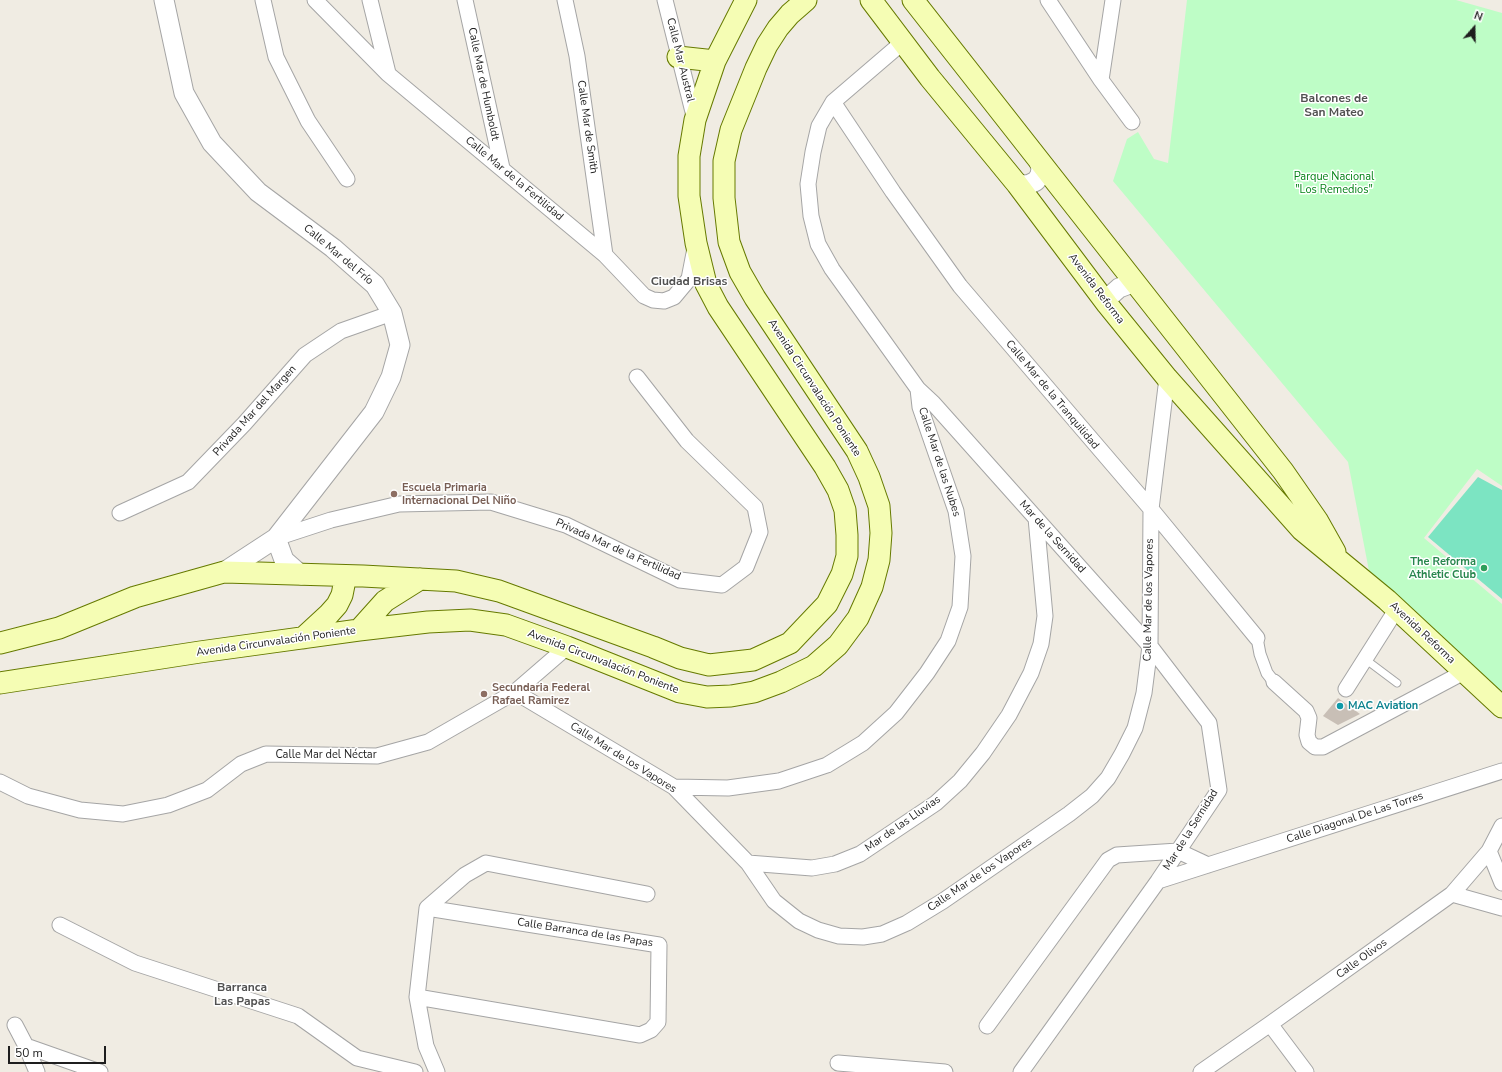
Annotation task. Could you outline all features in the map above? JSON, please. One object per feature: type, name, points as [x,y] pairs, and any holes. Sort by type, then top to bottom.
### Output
[{"type":"main road","points":[[0,643],[59,628],[135,597],[224,572],[456,581],[499,591],[680,658],[709,665],[753,660],[790,643],[827,604],[842,574],[847,556],[845,510],[838,490],[825,467],[718,307],[706,284],[696,243],[689,190],[689,156],[694,120],[715,61],[746,0]]},
{"type":"main road","name":"Avenida Circunvalación Poniente","points":[[0,683],[200,652],[359,630],[428,622],[470,620],[506,625],[567,647],[680,692],[707,697],[732,696],[754,692],[781,682],[814,666],[838,645],[858,618],[872,587],[879,560],[881,533],[879,506],[869,477],[857,451],[755,298],[740,272],[729,242],[724,198],[724,161],[731,130],[756,68],[767,45],[786,19],[806,0]]},
{"type":"main road","name":"Avenida Reforma","points":[[913,0],[1283,471],[1317,520],[1339,561]]},
{"type":"main road","name":"Avenida Reforma","points":[[873,1],[930,78],[1017,184],[1107,304],[1167,378],[1302,530],[1398,610],[1502,707]]},
{"type":"main road","points":[[678,57],[715,61]]},
{"type":"main road","points":[[303,638],[337,605],[343,590],[343,576]]},
{"type":"main road","points":[[359,630],[386,601],[420,579]]},
{"type":"street","name":"Calle Mar del Frío","points":[[164,0],[184,93],[212,143],[258,192],[333,248],[375,285],[392,313],[400,345],[392,377],[374,412],[276,538],[224,572]]},
{"type":"street","points":[[263,0],[276,57],[308,121],[347,179]]},
{"type":"street","name":"Calle Mar de la Fertilidad","points":[[315,0],[388,74],[605,255],[644,296],[653,300],[664,301],[674,297],[689,279],[696,243]]},
{"type":"street","points":[[370,0],[388,74]]},
{"type":"street","name":"Calle Mar de Humboldt","points":[[465,0],[502,168]]},
{"type":"street","name":"Calle Mar de Smith","points":[[565,0],[577,56],[605,255]]},
{"type":"street","name":"Calle Mar Austral","points":[[665,0],[694,120]]},
{"type":"street","points":[[1048,0],[1132,122]]},
{"type":"street","points":[[1102,80],[1113,0]]},
{"type":"street","name":"Calle Mar de las Nubes","points":[[674,787],[728,788],[779,781],[827,765],[863,743],[896,713],[927,673],[948,641],[960,607],[962,556],[956,511],[920,407],[918,389],[832,269],[818,244],[811,216],[808,184],[819,126],[833,102],[903,42]]},
{"type":"street","name":"Calle Mar de la Tranquilidad","points":[[833,102],[893,192],[960,286],[1151,509],[1257,638],[1260,654],[1267,673],[1274,682]]},
{"type":"street","points":[[1017,184],[1024,185],[1036,181],[1040,175],[1041,168],[1039,162]]},
{"type":"street","points":[[1107,304],[1110,296],[1119,288],[1135,282]]},
{"type":"street","name":"Privada Mar del Margen","points":[[120,513],[188,482],[244,424],[305,355],[341,331],[392,313]]},
{"type":"street","name":"Privada Mar de la Fertilidad","points":[[276,538],[331,520],[399,504],[491,502],[566,525],[680,580],[722,585],[746,566],[760,532],[754,507],[686,441],[637,377]]},
{"type":"street","name":"Calle Mar de los Vapores","points":[[514,692],[674,787],[748,863],[774,901],[799,921],[818,930],[839,936],[863,937],[882,934],[908,923],[943,901],[1069,814],[1092,796],[1108,778],[1135,728],[1144,693],[1150,646],[1151,509],[1167,378]]},
{"type":"street","name":"Mar de la Sernidad","points":[[918,389],[933,403],[1150,646],[1209,723],[1219,790],[1158,881],[1021,1072]]},
{"type":"street","name":"Mar de las Lluvias","points":[[748,863],[812,868],[835,864],[860,854],[936,803],[960,781],[983,753],[1009,715],[1031,673],[1041,644],[1045,616],[1036,518]]},
{"type":"street","points":[[276,538],[284,560],[301,575]]},
{"type":"street","points":[[1346,689],[1398,610]]},
{"type":"street","name":"Calle Mar del Néctar","points":[[0,782],[28,796],[80,810],[124,814],[168,805],[207,790],[241,764],[266,754],[377,756],[428,742],[514,692],[567,647]]},
{"type":"street","points":[[1274,682],[1306,711],[1309,718],[1307,735],[1309,742],[1315,746],[1323,748],[1464,672]]},
{"type":"street","name":"Calle Diagonal De Las Torres","points":[[1158,881],[1502,771]]},
{"type":"street","name":"Calle Olivos","points":[[1208,1070],[1452,894],[1489,851],[1502,826]]},
{"type":"street","points":[[987,1026],[1108,860],[1117,855],[1178,850],[1208,865]]},
{"type":"street","points":[[1489,851],[1502,884]]},
{"type":"street","points":[[437,1072],[426,1046],[417,997],[427,908],[465,875],[486,863],[647,894]]},
{"type":"street","points":[[1452,894],[1502,908]]},
{"type":"street","name":"Calle Barranca de las Papas","points":[[417,997],[640,1034],[651,1030],[658,1022],[659,945],[427,908]]},
{"type":"street","points":[[60,925],[135,963],[298,1016],[357,1058],[415,1072]]},
{"type":"street","points":[[1270,1024],[1306,1072]]},
{"type":"street","points":[[15,1025],[37,1072]]},
{"type":"street","points":[[26,1046],[100,1072]]},
{"type":"street","points":[[838,1063],[945,1072]]},
{"type":"lane","points":[[1365,659],[1397,683]]},
{"type":"green space","name":"Parque Nacional \"Los Remedios\"","points":[[1187,0],[1456,0],[1502,13],[1502,486],[1477,469],[1424,538],[1502,604],[1502,697],[1370,576],[1348,462],[1113,181],[1127,139],[1138,132],[1154,159],[1168,163]]},
{"type":"green space","name":"The Reforma Athletic Club","points":[[1478,477],[1502,490],[1502,599],[1428,537]]},
{"type":"building","name":"MAC Aviation","points":[[1338,698],[1360,714],[1338,725],[1323,716]]},
{"type":"place","name":"Escuela Primaria Internacional Del Niño","points":[[394,494]]},
{"type":"place","name":"The Reforma Athletic Club","points":[[1484,568]]},
{"type":"place","name":"Secundaria Federal Rafael Ramirez","points":[[484,694]]},
{"type":"place","name":"MAC Aviation","points":[[1340,706]]},
{"type":"district","name":"Balcones de San Mateo","points":[[1334,106]]},
{"type":"district","name":"Ciudad Brisas","points":[[689,282]]},
{"type":"district","name":"Barranca Las Papas","points":[[242,995]]}]
